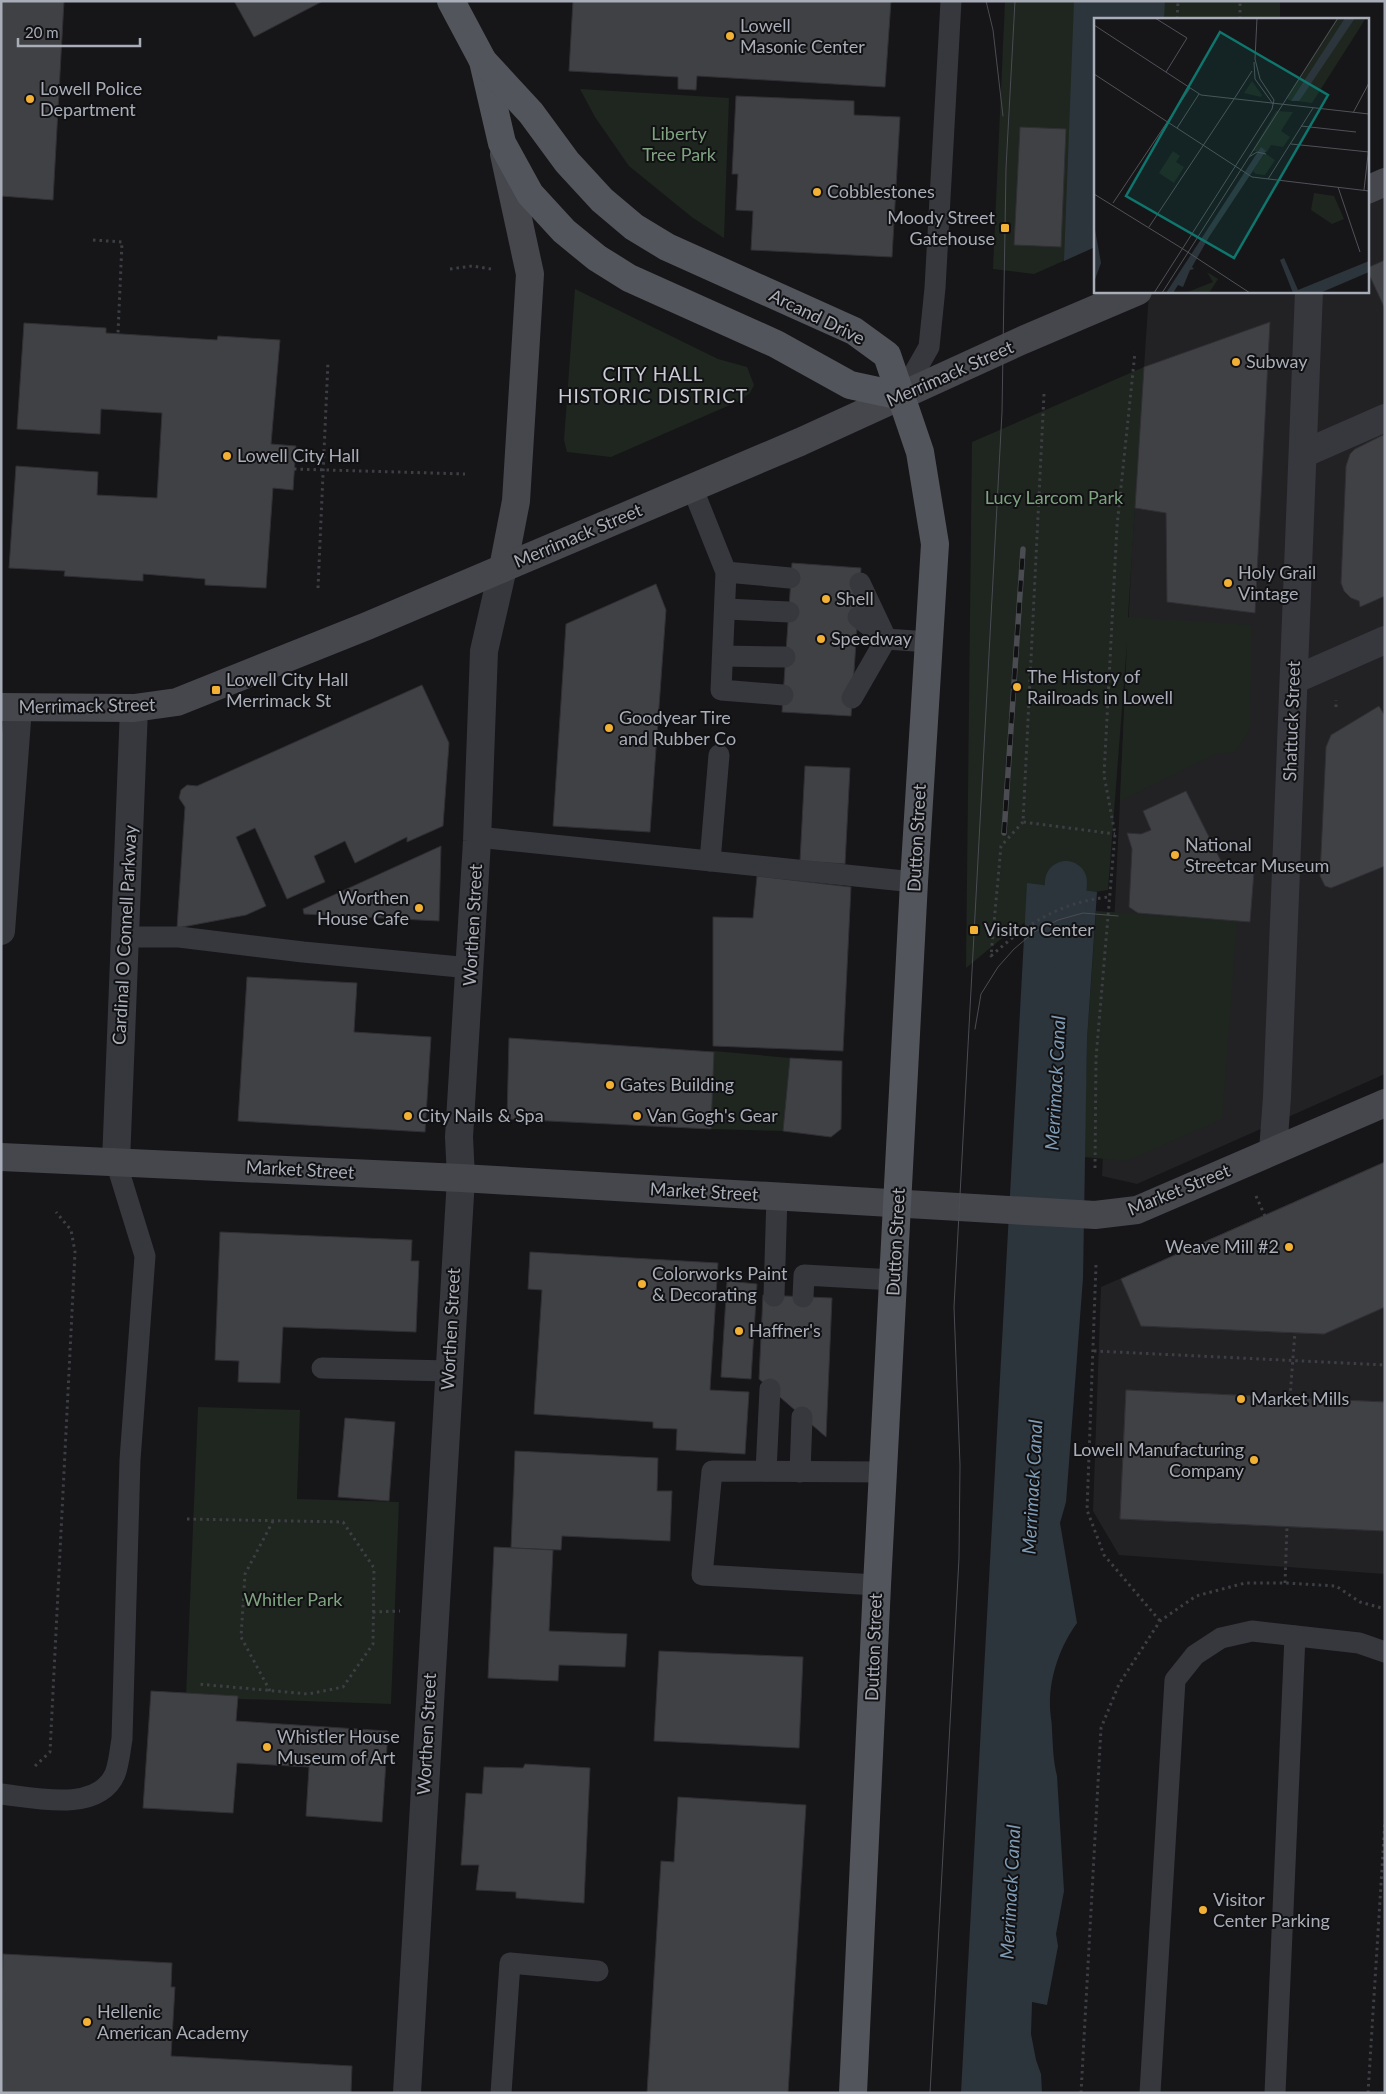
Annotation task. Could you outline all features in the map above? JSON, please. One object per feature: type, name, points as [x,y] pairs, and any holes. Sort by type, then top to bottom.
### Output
[{"type":"main road","name":"Arcand Drive","points":[[451,1],[483,61],[531,113],[567,162],[602,200],[634,227],[667,247],[854,331],[888,355],[901,396],[850,385],[776,344],[630,278],[597,258],[564,231],[530,194],[502,143]]},
{"type":"main road","name":"Arcand Drive","points":[[483,61],[530,274],[516,501],[503,568]]},
{"type":"main road","points":[[1368,190],[1385,182]]},
{"type":"main road","name":"Merrimack Street","points":[[9,707],[134,708],[177,702],[367,626],[503,568],[1136,292]]},
{"type":"main road","name":"Dutton Street","points":[[853,2093],[897,1203],[914,882],[935,544],[920,452],[901,396]]},
{"type":"main road","name":"Market Street","points":[[1,1157],[461,1178],[1110,1215],[1137,1210],[1385,1103]]},
{"type":"street","name":"Shattuck Street","points":[[1273,1152],[1278,1077],[1309,292]]},
{"type":"street","points":[[1303,454],[1385,418]]},
{"type":"street","name":"Worthen Street","points":[[407,2093],[448,1371],[461,1178],[460,1137],[478,837],[484,651],[503,568]]},
{"type":"street","points":[[1294,680],[1385,640]]},
{"type":"street","points":[[1,931],[9,707]]},
{"type":"street","name":"Cardinal O Connell Parkway","points":[[116,1162],[134,708]]},
{"type":"lane","points":[[901,396],[929,347],[935,288],[950,1]]},
{"type":"lane","points":[[692,487],[726,572],[726,609],[721,690],[783,695]]},
{"type":"lane","points":[[726,572],[790,578]]},
{"type":"lane","points":[[860,583],[886,639]]},
{"type":"lane","points":[[726,609],[789,612]]},
{"type":"lane","points":[[858,617],[886,639],[929,642]]},
{"type":"lane","points":[[855,662],[886,639]]},
{"type":"lane","points":[[852,698],[886,639]]},
{"type":"lane","points":[[723,656],[785,657]]},
{"type":"lane","points":[[710,861],[719,755]]},
{"type":"lane","points":[[478,837],[914,882]]},
{"type":"lane","points":[[124,937],[179,937],[303,952],[470,968]]},
{"type":"lane","points":[[1,1794],[65,1801],[88,1797],[104,1789],[115,1773],[122,1739],[130,1460],[145,1256],[116,1162]]},
{"type":"lane","points":[[774,1296],[777,1196]]},
{"type":"lane","points":[[775,1273],[894,1280]]},
{"type":"lane","points":[[803,1297],[804,1275]]},
{"type":"lane","points":[[322,1368],[448,1371]]},
{"type":"lane","points":[[766,1471],[770,1389]]},
{"type":"lane","points":[[800,1472],[802,1417]]},
{"type":"lane","points":[[877,1584],[702,1575],[712,1472],[884,1472]]},
{"type":"lane","points":[[1150,2093],[1175,1680],[1195,1655],[1221,1638],[1252,1631],[1359,1644],[1385,1652]]},
{"type":"lane","points":[[1275,2093],[1295,1636]]},
{"type":"lane","points":[[501,2093],[510,1963],[598,1971]]},
{"type":"path","points":[[1177,18],[1178,1]]},
{"type":"path","points":[[1240,1],[1240,18]]},
{"type":"path","points":[[93,240],[122,242],[118,333]]},
{"type":"path","points":[[450,269],[472,266],[491,268]]},
{"type":"path","points":[[1096,1168],[1096,1058],[1108,897],[1115,834],[1104,775],[1118,526],[1136,352]]},
{"type":"path","points":[[318,588],[328,360]]},
{"type":"path","points":[[1044,394],[1023,822],[1001,846],[991,956],[1020,930],[1058,909],[1088,900],[1108,897]]},
{"type":"path","points":[[294,470],[465,474]]},
{"type":"path","points":[[1023,822],[1115,834]]},
{"type":"path","points":[[1258,1201],[1265,1216]]},
{"type":"path","points":[[32,1768],[50,1752],[76,1252],[72,1230],[56,1212]]},
{"type":"path","points":[[1096,1265],[1087,1510],[1104,1555],[1160,1622]]},
{"type":"path","points":[[1290,1397],[1295,1332]]},
{"type":"path","points":[[1094,1351],[1385,1365]]},
{"type":"path","points":[[187,1520],[343,1522],[374,1568],[373,1644],[343,1687],[308,1694],[198,1684]]},
{"type":"path","points":[[270,1691],[241,1637],[245,1574],[273,1521]]},
{"type":"path","points":[[1285,1583],[1287,1527]]},
{"type":"path","points":[[1081,2093],[1101,1728],[1119,1684],[1160,1622],[1196,1596],[1245,1583],[1336,1586],[1360,1602],[1385,1609]]},
{"type":"path","points":[[374,1612],[404,1611]]},
{"type":"path","points":[[1368,2093],[1385,1820]]},
{"type":"shaded area","points":[[1385,188],[1385,1074],[1137,1184],[1102,1176],[1132,549],[1149,292],[1368,292],[1368,196]]},
{"type":"shaded area","name":"Market Mills","points":[[1385,1162],[1385,1574],[1119,1555],[1093,1511],[1101,1287]]},
{"type":"green space","points":[[1005,1],[1280,1],[1280,18],[1094,18],[1094,247],[1034,274],[993,269]]},
{"type":"green space","name":"Liberty Tree Park","points":[[580,89],[729,98],[724,238],[693,218],[629,166],[595,117]]},
{"type":"green space","points":[[575,289],[718,359],[747,367],[754,385],[750,393],[739,401],[611,457],[567,452],[564,440]]},
{"type":"green space","name":"Lucy Larcom Park","points":[[1144,367],[1128,617],[1252,625],[1250,729],[1235,752],[1215,754],[1120,801],[1127,643],[1108,890],[1070,896],[1012,930],[966,968],[972,442]]},
{"type":"green space","points":[[1096,911],[1237,921],[1222,1119],[1127,1161],[1084,1157],[1087,1040]]},
{"type":"green space","points":[[714,1051],[790,1058],[783,1131],[711,1129]]},
{"type":"green space","name":"Whitler Park","points":[[198,1407],[300,1410],[297,1499],[399,1502],[391,1704],[186,1697]]},
{"type":"water","points":[[1074,1],[1165,1],[1164,18],[1094,18],[1094,247],[1064,261]]},
{"type":"water","points":[[1027,883],[1097,892],[1087,1040],[1083,1278],[1066,1502],[1060,1523],[1077,1623],[1061,1652],[1051,1685],[1050,1696],[1064,1891],[1056,1934],[1058,1946],[1047,2005],[1032,2002],[1031,2034],[1041,2074],[1042,2093],[961,2093]]},
{"type":"building","name":"Lowell Police Department","points":[[1,1],[64,1],[53,200],[1,196]]},
{"type":"building","points":[[234,1],[323,1],[254,37]]},
{"type":"building","name":"Lowell Masonic Center","points":[[573,1],[891,1],[885,87],[697,76],[696,90],[678,89],[678,77],[569,71]]},
{"type":"building","name":"Cobblestones","points":[[736,96],[854,101],[854,115],[900,117],[892,257],[751,250],[753,211],[736,210],[738,174],[732,174]]},
{"type":"building","points":[[1020,127],[1066,129],[1061,247],[1014,245]]},
{"type":"building","points":[[1385,260],[1385,309],[1368,272],[1368,268]]},
{"type":"building","points":[[1270,322],[1255,613],[1167,602],[1166,513],[1135,508],[1144,367]]},
{"type":"building","name":"Lowell City Hall","points":[[24,323],[106,328],[106,333],[217,340],[218,336],[280,340],[271,444],[296,446],[293,490],[273,488],[266,588],[205,585],[205,579],[143,574],[143,581],[64,576],[65,571],[9,568],[16,466],[98,472],[97,495],[157,498],[162,413],[101,409],[100,434],[17,429]]},
{"type":"building","points":[[1385,434],[1385,596],[1360,607],[1359,601],[1351,598],[1344,591],[1341,583],[1346,466],[1350,454],[1355,449]]},
{"type":"building","name":"Speedway","points":[[792,563],[861,568],[851,716],[782,712]]},
{"type":"building","name":"Goodyear Tire and Rubber Co","points":[[656,584],[666,610],[650,832],[553,826],[566,624]]},
{"type":"building","points":[[422,685],[449,743],[443,826],[407,842],[407,837],[355,863],[345,841],[314,856],[325,882],[287,899],[255,828],[236,837],[266,906],[246,915],[177,928],[185,807],[179,798],[181,790],[187,785],[197,786]]},
{"type":"building","points":[[1379,706],[1385,716],[1385,866],[1331,888],[1325,886],[1320,876],[1326,747],[1331,735]]},
{"type":"building","points":[[805,766],[850,768],[845,864],[800,861]]},
{"type":"building","name":"National Streetcar Museum","points":[[1186,791],[1221,861],[1216,864],[1216,870],[1254,872],[1250,922],[1138,913],[1129,907],[1132,849],[1127,833],[1141,834],[1151,830],[1143,811]]},
{"type":"building","points":[[441,846],[439,921],[304,914],[303,909]]},
{"type":"building","points":[[757,876],[851,887],[843,1051],[713,1046],[713,917],[753,918]]},
{"type":"building","points":[[247,977],[357,983],[354,1032],[431,1037],[425,1132],[238,1121]]},
{"type":"building","name":"Gates Building","points":[[509,1038],[714,1052],[711,1129],[507,1119]]},
{"type":"building","points":[[790,1058],[842,1061],[841,1129],[831,1137],[783,1131]]},
{"type":"building","name":"Weave Mill #2","points":[[1385,1162],[1385,1307],[1324,1334],[1141,1326],[1121,1279]]},
{"type":"building","name":"Weave Mill #2","points":[[1385,1162],[1385,1307],[1324,1334],[1141,1326],[1121,1279]]},
{"type":"building","points":[[220,1232],[412,1240],[411,1261],[419,1261],[416,1332],[283,1327],[280,1383],[238,1382],[239,1361],[215,1360]]},
{"type":"building","points":[[530,1252],[718,1263],[710,1390],[749,1392],[745,1454],[676,1450],[677,1429],[653,1428],[653,1422],[534,1414],[542,1290],[528,1289]]},
{"type":"building","name":"Haffner's","points":[[727,1281],[757,1284],[751,1379],[721,1377]]},
{"type":"building","points":[[763,1295],[832,1298],[826,1437],[759,1379]]},
{"type":"building","name":"Lowell Manufacturing Company","points":[[1126,1390],[1385,1402],[1385,1531],[1120,1519]]},
{"type":"building","name":"Lowell Manufacturing Company","points":[[1126,1390],[1385,1402],[1385,1531],[1120,1519]]},
{"type":"building","points":[[345,1418],[395,1422],[389,1501],[338,1497]]},
{"type":"building","points":[[515,1451],[658,1458],[657,1491],[672,1491],[670,1541],[562,1536],[561,1550],[511,1548]]},
{"type":"building","points":[[494,1547],[553,1550],[549,1631],[627,1634],[625,1667],[559,1665],[558,1681],[488,1678]]},
{"type":"building","points":[[659,1651],[803,1657],[799,1748],[654,1741]]},
{"type":"building","name":"Whistler House Museum of Art","points":[[151,1691],[238,1696],[236,1721],[388,1731],[382,1822],[306,1816],[309,1767],[237,1763],[233,1813],[143,1808]]},
{"type":"building","points":[[525,1764],[590,1768],[584,1903],[516,1898],[516,1892],[476,1890],[479,1865],[461,1865],[466,1793],[482,1794],[484,1767],[523,1768]]},
{"type":"building","points":[[678,1797],[806,1805],[788,2093],[647,2093],[661,1861],[674,1862]]},
{"type":"building","name":"Hellenic American Academy","points":[[3,1954],[172,1963],[171,1987],[175,1987],[171,2056],[352,2066],[351,2093],[1,2093]]},
{"type":"waterway","name":"Merrimack Canal","points":[[1062,947],[1066,882]]},
{"type":"tram line","points":[[986,1],[993,30],[1003,116]]},
{"type":"tram line","points":[[930,2093],[959,1558],[960,1465],[954,1307],[1002,412],[1006,168],[1015,1]]},
{"type":"tram line","points":[[975,1029],[981,994],[998,967],[1014,949],[1034,932],[1058,920],[1083,913],[1118,916]]},
{"type":"railway","points":[[1004,833],[1023,549]]},
{"type":"place","name":"Lowell Masonic Center","points":[[730,36]]},
{"type":"place","name":"Lowell Police Department","points":[[30,99]]},
{"type":"place","name":"Cobblestones","points":[[817,192]]},
{"type":"place","name":"Moody Street Gatehouse","points":[[1005,228]]},
{"type":"place","name":"Subway","points":[[1236,362]]},
{"type":"place","name":"Lowell City Hall","points":[[227,456]]},
{"type":"place","name":"Holy Grail Vintage","points":[[1228,583]]},
{"type":"place","name":"Shell","points":[[826,599]]},
{"type":"place","name":"Speedway","points":[[821,639]]},
{"type":"place","name":"The History of Railroads in Lowell","points":[[1017,687]]},
{"type":"place","name":"Lowell City Hall Merrimack St","points":[[216,690]]},
{"type":"place","name":"Goodyear Tire and Rubber Co","points":[[609,728]]},
{"type":"place","name":"National Streetcar Museum","points":[[1175,855]]},
{"type":"place","name":"Worthen House Cafe","points":[[419,908]]},
{"type":"place","name":"Visitor Center","points":[[974,930]]},
{"type":"place","name":"Gates Building","points":[[610,1085]]},
{"type":"place","name":"City Nails & Spa","points":[[408,1116]]},
{"type":"place","name":"Van Gogh's Gear","points":[[637,1116]]},
{"type":"place","name":"Weave Mill #2","points":[[1289,1247]]},
{"type":"place","name":"Colorworks Paint & Decorating","points":[[642,1284]]},
{"type":"place","name":"Haffner's","points":[[739,1331]]},
{"type":"place","name":"Market Mills","points":[[1241,1399]]},
{"type":"place","name":"Lowell Manufacturing Company","points":[[1254,1460]]},
{"type":"place","name":"Whistler House Museum of Art","points":[[267,1747]]},
{"type":"place","name":"Visitor Center Parking","points":[[1203,1910]]},
{"type":"place","name":"Hellenic American Academy","points":[[87,2022]]},
{"type":"district","name":"CITY HALL HISTORIC DISTRICT","points":[[653,385]]}]
